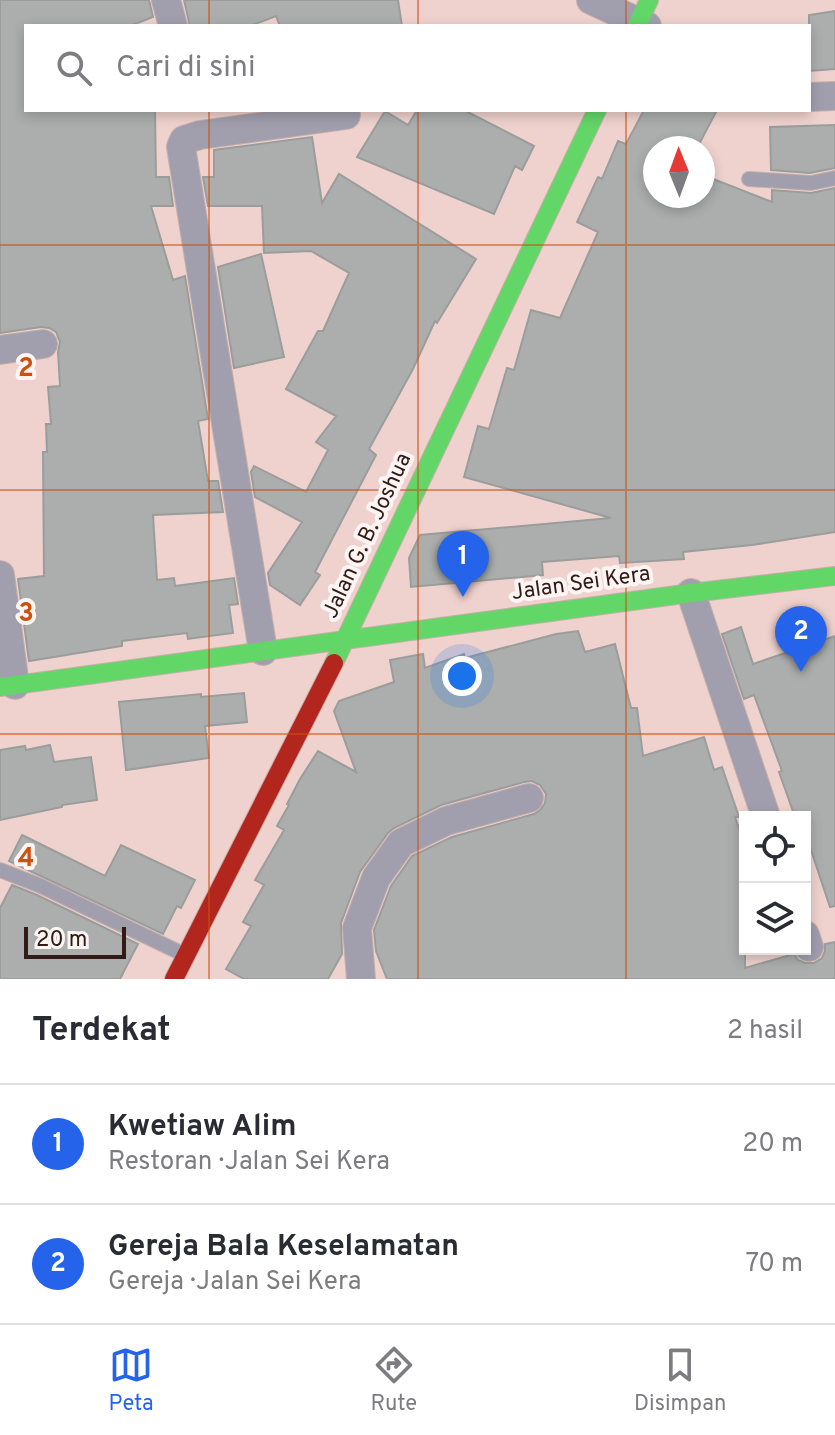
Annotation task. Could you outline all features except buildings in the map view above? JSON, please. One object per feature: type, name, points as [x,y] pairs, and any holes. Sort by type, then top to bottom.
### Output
[{"type":"street","points":[[166,0],[172,24]]},
{"type":"street","points":[[591,0],[643,18]]},
{"type":"street","points":[[811,97],[835,96]]},
{"type":"street","name":"Jalan G. B. Joshua","points":[[174,979],[345,641],[596,112]]},
{"type":"street","points":[[263,651],[181,147],[196,123],[346,115]]},
{"type":"street","points":[[0,350],[43,344]]},
{"type":"street","points":[[0,575],[7,686]]},
{"type":"street","name":"Jalan Sei Kera","points":[[7,686],[835,576]]},
{"type":"street","points":[[691,593],[764,811]]},
{"type":"street","points":[[361,979],[357,928],[376,878],[401,843],[446,821],[529,798]]},
{"type":"lane","points":[[749,179],[811,183],[835,178]]},
{"type":"lane","points":[[0,870],[41,886],[185,955]]},
{"type":"traffic: fast","points":[[638,24],[649,0]]},
{"type":"traffic: fast","points":[[334,663],[596,112]]},
{"type":"traffic: fast","points":[[0,687],[835,576]]},
{"type":"traffic: jam","points":[[174,979],[334,663]]},
{"type":"place","name":"Kwetiaw Alim","points":[[463,597]]},
{"type":"place","name":"Gereja Bala Keselamatan","points":[[801,672]]}]
